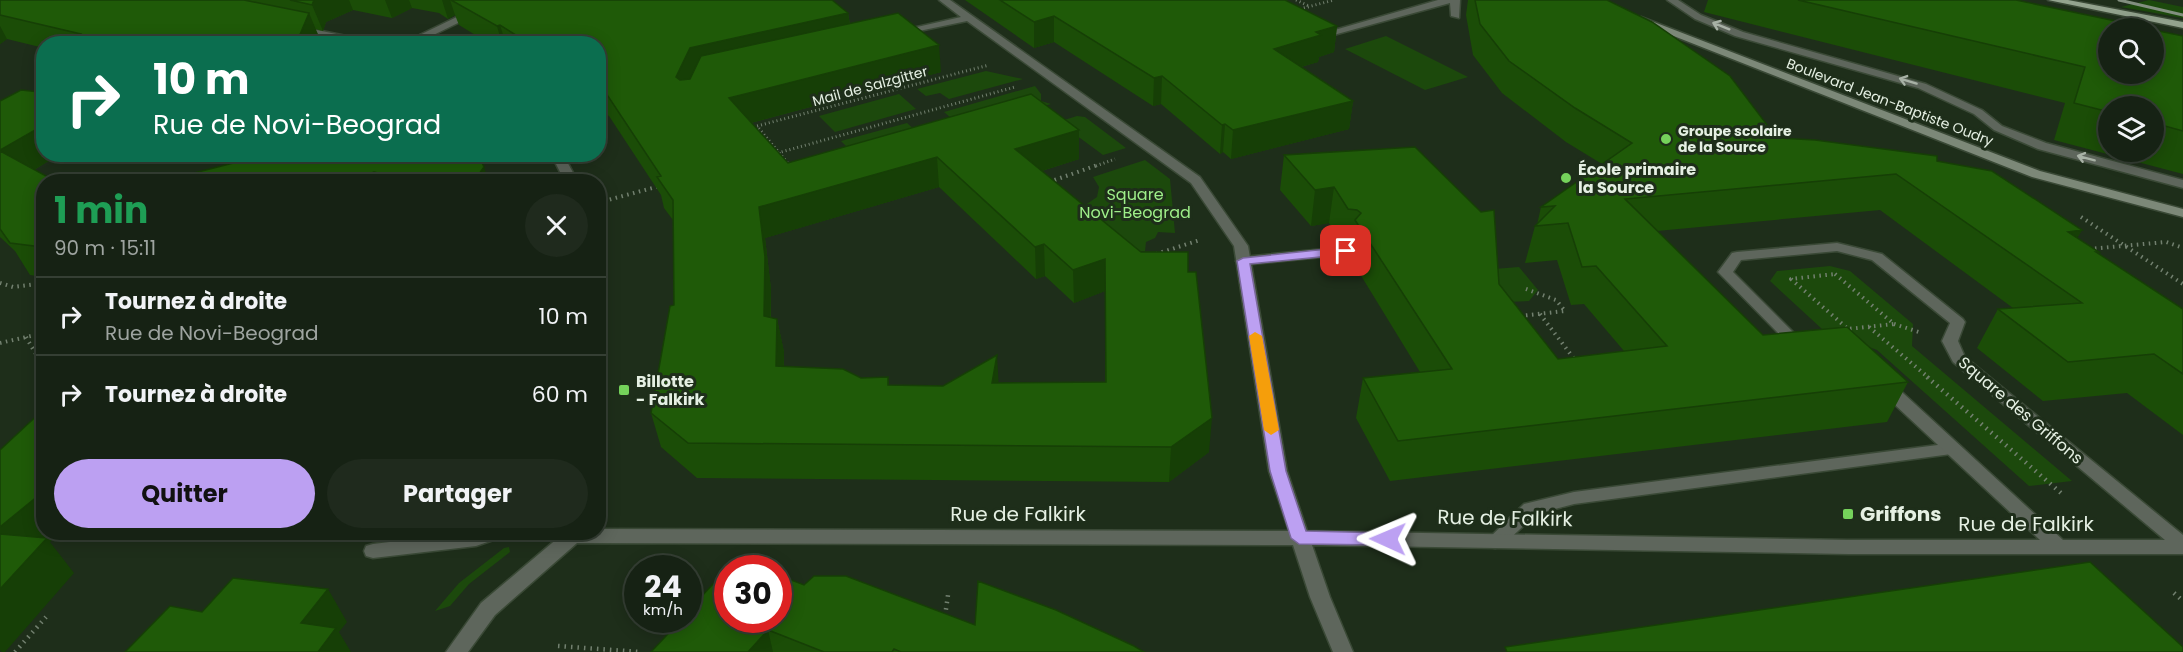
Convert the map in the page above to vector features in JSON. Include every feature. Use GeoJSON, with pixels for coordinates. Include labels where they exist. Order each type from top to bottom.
{"type":"FeatureCollection","features":[{"type":"Feature","properties":{"kind":"main road"},"geometry":{"type":"LineString","coordinates":[[2053,0],[2183,25]]}},
{"type":"Feature","properties":{"kind":"street"},"geometry":{"type":"LineString","coordinates":[[423,36],[500,0]]}},
{"type":"Feature","properties":{"kind":"street"},"geometry":{"type":"LineString","coordinates":[[944,0],[1196,180],[1230,230],[1242,254],[1278,471],[1299,538],[1343,652]]}},
{"type":"Feature","properties":{"kind":"street"},"geometry":{"type":"LineString","coordinates":[[1317,37],[1449,0]]}},
{"type":"Feature","properties":{"kind":"street"},"geometry":{"type":"LineString","coordinates":[[1455,0],[1456,16]]}},
{"type":"Feature","properties":{"kind":"street"},"geometry":{"type":"LineString","coordinates":[[1672,0],[1698,17],[1739,34],[1922,86],[1978,112],[1998,128],[2042,146],[2183,184]]}},
{"type":"Feature","properties":{"kind":"street","name":"Boulevard Jean-Baptiste Oudry"},"geometry":{"type":"LineString","coordinates":[[1625,13],[2036,174],[2183,213]]}},
{"type":"Feature","properties":{"kind":"street"},"geometry":{"type":"LineString","coordinates":[[889,36],[968,18]]}},
{"type":"Feature","properties":{"kind":"street"},"geometry":{"type":"LineString","coordinates":[[281,25],[333,36]]}},
{"type":"Feature","properties":{"kind":"street","name":"Square des Griffons"},"geometry":{"type":"LineString","coordinates":[[1816,346],[1788,335],[1725,272],[1737,256],[1837,247],[1877,257],[1958,322],[1950,340],[1958,359],[2183,546]]}},
{"type":"Feature","properties":{"kind":"street"},"geometry":{"type":"LineString","coordinates":[[1242,254],[1346,251]]}},
{"type":"Feature","properties":{"kind":"street"},"geometry":{"type":"LineString","coordinates":[[1876,377],[2059,547]]}},
{"type":"Feature","properties":{"kind":"street"},"geometry":{"type":"LineString","coordinates":[[1495,541],[1530,509],[1574,498],[1953,449]]}},
{"type":"Feature","properties":{"kind":"street","name":"Rue de Falkirk"},"geometry":{"type":"LineString","coordinates":[[606,534],[1299,538],[1848,547],[2183,546]]}},
{"type":"Feature","properties":{"kind":"street"},"geometry":{"type":"LineString","coordinates":[[374,551],[468,540]]}},
{"type":"Feature","properties":{"kind":"street"},"geometry":{"type":"LineString","coordinates":[[456,652],[488,609],[565,540]]}},
{"type":"Feature","properties":{"kind":"path"},"geometry":{"type":"LineString","coordinates":[[1296,0],[1310,7]]}},
{"type":"Feature","properties":{"kind":"path"},"geometry":{"type":"LineString","coordinates":[[1299,10],[1334,0]]}},
{"type":"Feature","properties":{"kind":"path","name":"Mail de Salzgitter"},"geometry":{"type":"LineString","coordinates":[[798,175],[757,126],[1022,57]]}},
{"type":"Feature","properties":{"kind":"path"},"geometry":{"type":"LineString","coordinates":[[768,155],[1020,86]]}},
{"type":"Feature","properties":{"kind":"path"},"geometry":{"type":"LineString","coordinates":[[1046,183],[1150,147]]}},
{"type":"Feature","properties":{"kind":"path"},"geometry":{"type":"LineString","coordinates":[[606,200],[670,183]]}},
{"type":"Feature","properties":{"kind":"path"},"geometry":{"type":"LineString","coordinates":[[2079,210],[2078,215],[2183,284]]}},
{"type":"Feature","properties":{"kind":"path"},"geometry":{"type":"LineString","coordinates":[[1149,256],[1230,230]]}},
{"type":"Feature","properties":{"kind":"path"},"geometry":{"type":"LineString","coordinates":[[2083,249],[2166,242],[2183,248]]}},
{"type":"Feature","properties":{"kind":"path"},"geometry":{"type":"LineString","coordinates":[[1894,324],[1848,329],[1791,279],[1835,274],[1894,324],[1930,335]]}},
{"type":"Feature","properties":{"kind":"path"},"geometry":{"type":"LineString","coordinates":[[0,283],[13,287],[36,285]]}},
{"type":"Feature","properties":{"kind":"path"},"geometry":{"type":"LineString","coordinates":[[1518,316],[1565,311],[1556,300],[1526,289]]}},
{"type":"Feature","properties":{"kind":"path"},"geometry":{"type":"LineString","coordinates":[[1539,314],[1580,366]]}},
{"type":"Feature","properties":{"kind":"path"},"geometry":{"type":"LineString","coordinates":[[1869,327],[2061,492]]}},
{"type":"Feature","properties":{"kind":"path"},"geometry":{"type":"LineString","coordinates":[[1843,337],[1848,329]]}},
{"type":"Feature","properties":{"kind":"path"},"geometry":{"type":"LineString","coordinates":[[0,343],[36,335]]}},
{"type":"Feature","properties":{"kind":"path"},"geometry":{"type":"LineString","coordinates":[[26,337],[36,354]]}},
{"type":"Feature","properties":{"kind":"path"},"geometry":{"type":"LineString","coordinates":[[1950,405],[1969,404]]}},
{"type":"Feature","properties":{"kind":"path"},"geometry":{"type":"LineString","coordinates":[[2174,593],[2183,601]]}},
{"type":"Feature","properties":{"kind":"path"},"geometry":{"type":"LineString","coordinates":[[944,622],[948,595]]}},
{"type":"Feature","properties":{"kind":"path"},"geometry":{"type":"LineString","coordinates":[[15,652],[46,617]]}},
{"type":"Feature","properties":{"kind":"path"},"geometry":{"type":"LineString","coordinates":[[558,646],[640,652]]}},
{"type":"Feature","properties":{"kind":"green space"},"geometry":{"type":"Polygon","coordinates":[[[2149,0],[2183,7],[2183,18],[2121,7],[2149,0]]]}},
{"type":"Feature","properties":{"kind":"green space"},"geometry":{"type":"Polygon","coordinates":[[[1386,36],[1468,77],[1425,90],[1345,49],[1386,36]]]}},
{"type":"Feature","properties":{"kind":"green space"},"geometry":{"type":"Polygon","coordinates":[[[986,71],[1023,79],[949,99],[940,93],[926,96],[917,89],[986,71]]]}},
{"type":"Feature","properties":{"kind":"green space"},"geometry":{"type":"Polygon","coordinates":[[[1035,86],[1041,94],[1041,101],[1051,104],[964,129],[944,112],[1035,86]]]}},
{"type":"Feature","properties":{"kind":"green space"},"geometry":{"type":"Polygon","coordinates":[[[899,94],[916,109],[835,132],[819,116],[899,94]]]}},
{"type":"Feature","properties":{"kind":"green space"},"geometry":{"type":"Polygon","coordinates":[[[1077,116],[1085,117],[1126,148],[1103,155],[1061,124],[1061,121],[1077,116]]]}},
{"type":"Feature","properties":{"kind":"green space"},"geometry":{"type":"Polygon","coordinates":[[[907,123],[925,139],[858,158],[841,141],[907,123]]]}},
{"type":"Feature","properties":{"kind":"green space","name":"Square Novi-Beograd"},"geometry":{"type":"Polygon","coordinates":[[[1145,160],[1170,179],[1175,233],[1158,232],[1155,238],[1146,242],[1145,251],[1134,251],[1078,210],[1097,197],[1099,187],[1093,177],[1145,160]]]}},
{"type":"Feature","properties":{"kind":"green space"},"geometry":{"type":"Polygon","coordinates":[[[1830,266],[1850,271],[1913,324],[1912,346],[2072,481],[2029,486],[1877,350],[1822,329],[1770,281],[1777,271],[1830,266]]]}},
{"type":"Feature","properties":{"kind":"green space"},"geometry":{"type":"Polygon","coordinates":[[[1519,267],[1538,290],[1529,301],[1505,302],[1481,270],[1519,267]]]}},
{"type":"Feature","properties":{"kind":"green space"},"geometry":{"type":"Polygon","coordinates":[[[509,547],[510,552],[469,584],[450,606],[435,611],[459,583],[504,548],[509,547]]]}},
{"type":"Feature","properties":{"kind":"building"},"geometry":{"type":"Polygon","coordinates":[[[0,0],[244,0],[309,13],[299,36],[80,36],[81,34],[0,15],[0,0]]]}},
{"type":"Feature","properties":{"kind":"building"},"geometry":{"type":"Polygon","coordinates":[[[290,0],[314,0],[312,5],[290,0]]]}},
{"type":"Feature","properties":{"kind":"building"},"geometry":{"type":"Polygon","coordinates":[[[451,0],[832,0],[848,13],[690,48],[676,77],[680,80],[690,79],[701,56],[898,13],[939,45],[729,98],[788,163],[1031,94],[1079,130],[1015,149],[1141,252],[1188,252],[1188,272],[1196,272],[1212,418],[1171,447],[688,443],[651,413],[670,306],[674,305],[673,200],[657,177],[661,176],[606,93],[606,36],[517,36],[500,25],[497,26],[451,0]],[[937,157],[759,207],[765,257],[764,316],[777,319],[776,366],[843,369],[861,378],[888,377],[888,385],[943,386],[997,355],[992,383],[1106,382],[1105,259],[1073,270],[1044,244],[1035,247],[937,157]]]}},
{"type":"Feature","properties":{"kind":"building"},"geometry":{"type":"Polygon","coordinates":[[[1000,0],[1285,0],[1337,26],[1316,32],[1321,35],[1274,49],[1353,101],[1233,130],[1225,124],[1222,125],[1162,76],[1154,78],[1054,16],[1034,22],[1000,0]]]}},
{"type":"Feature","properties":{"kind":"building"},"geometry":{"type":"Polygon","coordinates":[[[1475,0],[1607,0],[1652,22],[1730,76],[1777,138],[1815,140],[1937,156],[1937,161],[1992,171],[2082,230],[2068,232],[2183,309],[2183,374],[2154,354],[2068,362],[1998,309],[2082,303],[1896,174],[1625,199],[1763,335],[1847,327],[1908,382],[1398,441],[1363,378],[1452,369],[1355,220],[1361,213],[1348,209],[1334,187],[1315,190],[1284,155],[1415,147],[1481,212],[1494,210],[1499,284],[1558,359],[1667,346],[1596,266],[1582,267],[1568,223],[1535,226],[1555,206],[1541,207],[1632,143],[1575,108],[1509,61],[1480,24],[1475,0]]]}},
{"type":"Feature","properties":{"kind":"building"},"geometry":{"type":"Polygon","coordinates":[[[1798,0],[2016,0],[2102,18],[2098,18],[2098,84],[2164,84],[2164,32],[2183,36],[2183,131],[2164,126],[2164,96],[2098,96],[2098,109],[2074,103],[2085,67],[1798,0]]]}},
{"type":"Feature","properties":{"kind":"building"},"geometry":{"type":"Polygon","coordinates":[[[21,90],[36,92],[36,130],[0,150],[0,101],[21,90]]]}},
{"type":"Feature","properties":{"kind":"building"},"geometry":{"type":"Polygon","coordinates":[[[0,151],[42,174],[36,174],[36,246],[10,243],[0,229],[0,151]]]}},
{"type":"Feature","properties":{"kind":"building"},"geometry":{"type":"Polygon","coordinates":[[[237,162],[482,162],[484,167],[479,174],[383,174],[374,172],[368,174],[189,174],[237,162]]]}},
{"type":"Feature","properties":{"kind":"building"},"geometry":{"type":"Polygon","coordinates":[[[36,416],[36,498],[0,527],[0,450],[36,416]]]}},
{"type":"Feature","properties":{"kind":"building"},"geometry":{"type":"Polygon","coordinates":[[[0,534],[45,540],[0,589],[0,534]]]}},
{"type":"Feature","properties":{"kind":"building"},"geometry":{"type":"Polygon","coordinates":[[[2090,562],[2183,647],[2183,652],[1507,652],[1505,647],[2090,562]]]}},
{"type":"Feature","properties":{"kind":"building"},"geometry":{"type":"Polygon","coordinates":[[[814,576],[846,576],[975,625],[978,581],[1056,610],[1144,652],[901,652],[894,649],[892,652],[824,652],[776,633],[792,633],[792,580],[804,585],[814,576]]]}},
{"type":"Feature","properties":{"kind":"building"},"geometry":{"type":"Polygon","coordinates":[[[233,578],[328,589],[301,623],[336,628],[318,652],[125,652],[170,606],[202,612],[233,578]]]}},
{"type":"Feature","properties":{"kind":"building"},"geometry":{"type":"Polygon","coordinates":[[[713,584],[714,633],[765,633],[748,652],[651,652],[669,633],[702,633],[702,596],[713,584]]]}},
{"type":"Feature","properties":{"kind":"railway"},"geometry":{"type":"LineString","coordinates":[[2119,0],[2183,15]]}},
{"type":"Feature","properties":{"kind":"slow traffic"},"geometry":{"type":"LineString","coordinates":[[1255,336],[1271,430]]}},
{"type":"Feature","properties":{"kind":"place","name":"Groupe scolaire de la Source"},"geometry":{"type":"Point","coordinates":[1666,139]}},
{"type":"Feature","properties":{"kind":"place","name":"École primaire la Source"},"geometry":{"type":"Point","coordinates":[1566,178]}},
{"type":"Feature","properties":{"kind":"place","name":"Billotte - Falkirk"},"geometry":{"type":"Point","coordinates":[624,390]}},
{"type":"Feature","properties":{"kind":"place","name":"Griffons"},"geometry":{"type":"Point","coordinates":[1848,514]}},
{"type":"Feature","properties":{"kind":"route"},"geometry":{"type":"LineString","coordinates":[[1346,251],[1243,261],[1278,471],[1299,538],[1388,539]]}}]}
